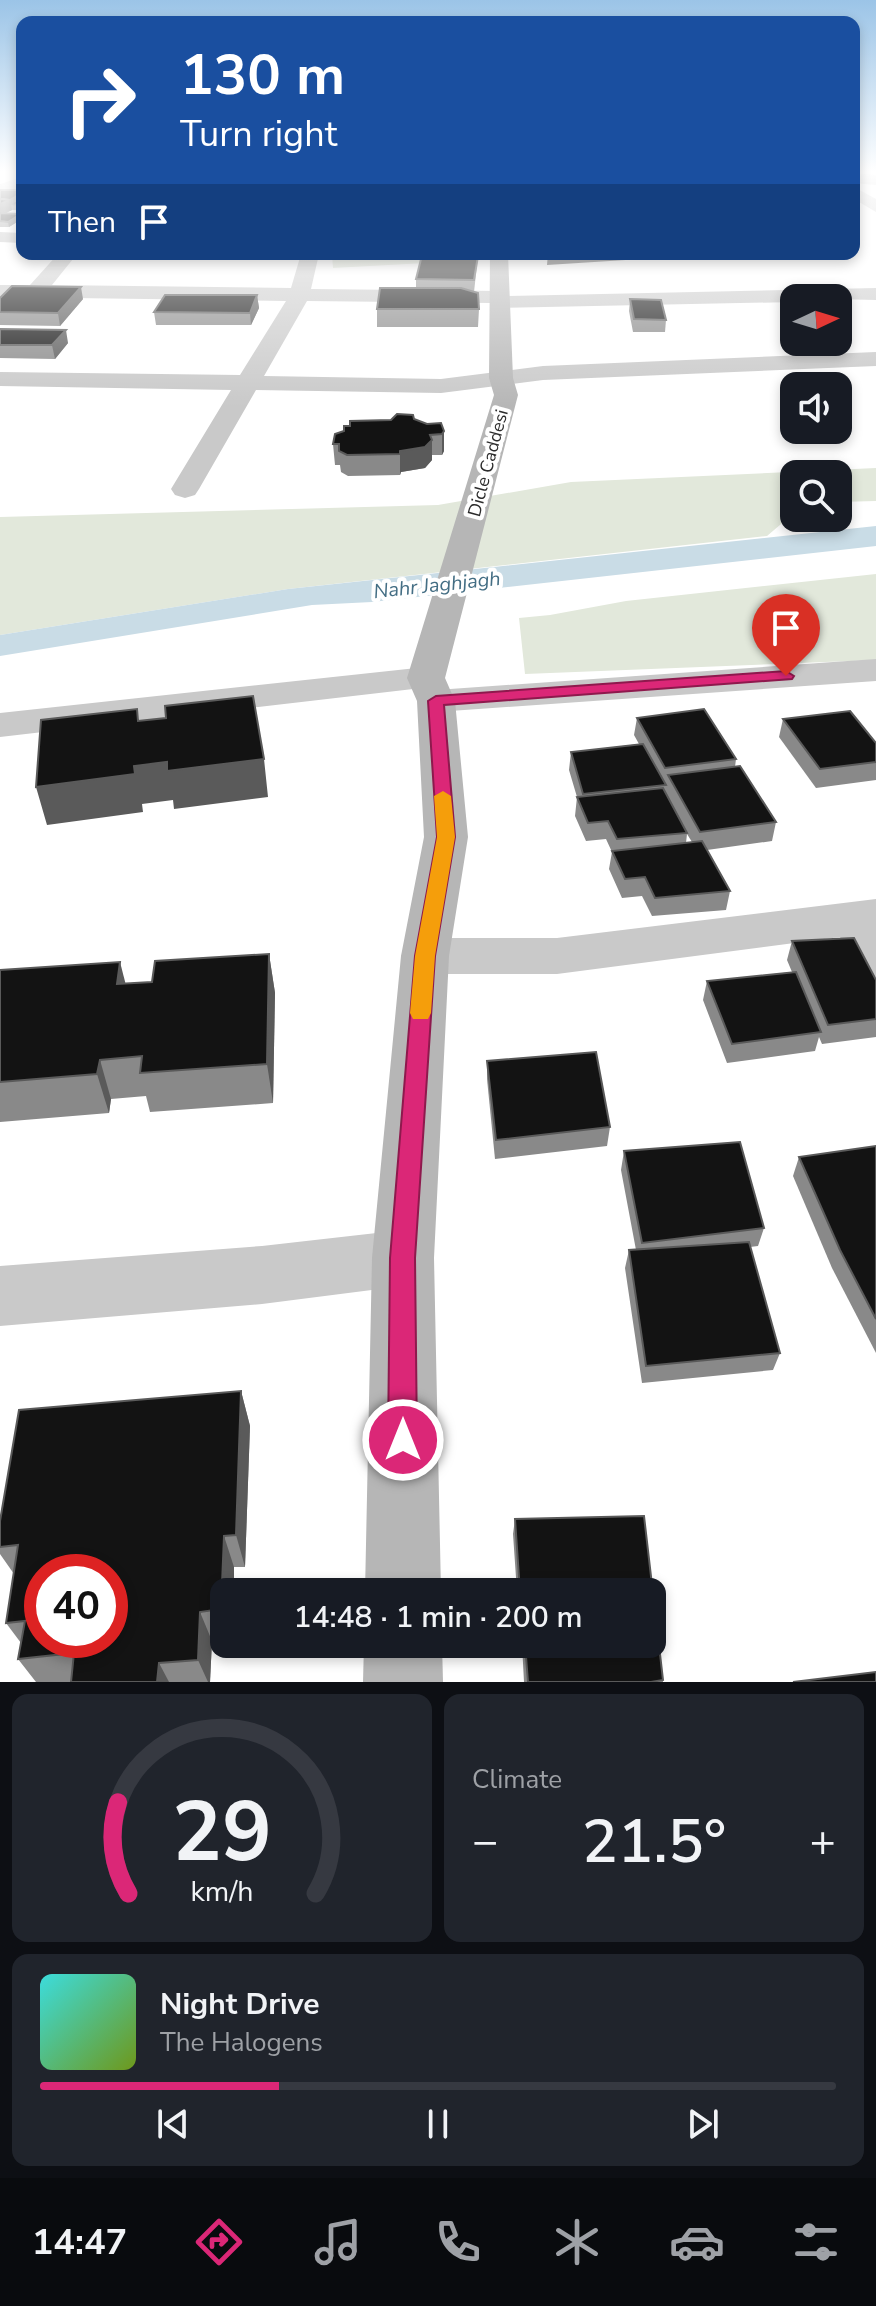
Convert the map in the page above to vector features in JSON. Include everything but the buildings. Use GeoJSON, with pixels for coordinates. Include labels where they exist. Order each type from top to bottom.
{"type":"FeatureCollection","features":[{"type":"Feature","properties":{"kind":"street"},"geometry":{"type":"LineString","coordinates":[[36,291],[63,260]]}},
{"type":"Feature","properties":{"kind":"street"},"geometry":{"type":"LineString","coordinates":[[185,489],[299,296],[308,260]]}},
{"type":"Feature","properties":{"kind":"street","name":"Dicle Caddesi"},"geometry":{"type":"LineString","coordinates":[[432,674],[506,395],[501,378],[499,260]]}},
{"type":"Feature","properties":{"kind":"street"},"geometry":{"type":"LineString","coordinates":[[0,291],[780,305]]}},
{"type":"Feature","properties":{"kind":"street"},"geometry":{"type":"LineString","coordinates":[[852,301],[876,294]]}},
{"type":"Feature","properties":{"kind":"street"},"geometry":{"type":"LineString","coordinates":[[0,379],[441,386],[543,373],[873,350]]}},
{"type":"Feature","properties":{"kind":"street"},"geometry":{"type":"LineString","coordinates":[[0,725],[432,674],[876,670]]}},
{"type":"Feature","properties":{"kind":"street"},"geometry":{"type":"LineString","coordinates":[[403,1578],[403,1258],[425,956],[446,837],[432,674]]}},
{"type":"Feature","properties":{"kind":"street"},"geometry":{"type":"LineString","coordinates":[[425,956],[557,956],[865,917],[876,959]]}},
{"type":"Feature","properties":{"kind":"street"},"geometry":{"type":"LineString","coordinates":[[0,1296],[262,1275],[403,1258]]}},
{"type":"Feature","properties":{"kind":"street"},"geometry":{"type":"LineString","coordinates":[[403,1658],[403,1682]]}},
{"type":"Feature","properties":{"kind":"shaded area"},"geometry":{"type":"Polygon","coordinates":[[[332,260],[480,260],[333,268],[332,260]]]}},
{"type":"Feature","properties":{"kind":"shaded area"},"geometry":{"type":"Polygon","coordinates":[[[876,468],[876,501],[852,502],[852,469],[876,468]]]}},
{"type":"Feature","properties":{"kind":"shaded area"},"geometry":{"type":"Polygon","coordinates":[[[780,472],[780,525],[767,536],[288,589],[0,635],[0,517],[438,505],[571,482],[780,472]]]}},
{"type":"Feature","properties":{"kind":"shaded area"},"geometry":{"type":"Polygon","coordinates":[[[876,574],[876,660],[525,674],[519,618],[626,601],[876,574]]]}},
{"type":"Feature","properties":{"kind":"water","name":"Nahr Jaghjagh"},"geometry":{"type":"Polygon","coordinates":[[[876,526],[876,546],[372,602],[312,605],[0,656],[0,635],[288,589],[820,532],[852,532],[852,529],[876,526]]]}},
{"type":"Feature","properties":{"kind":"slow traffic"},"geometry":{"type":"LineString","coordinates":[[421,1013],[425,956],[446,837],[443,796]]}},
{"type":"Feature","properties":{"kind":"route"},"geometry":{"type":"LineString","coordinates":[[403,1440],[403,1258],[425,956],[446,837],[436,701],[786,676]]}}]}
